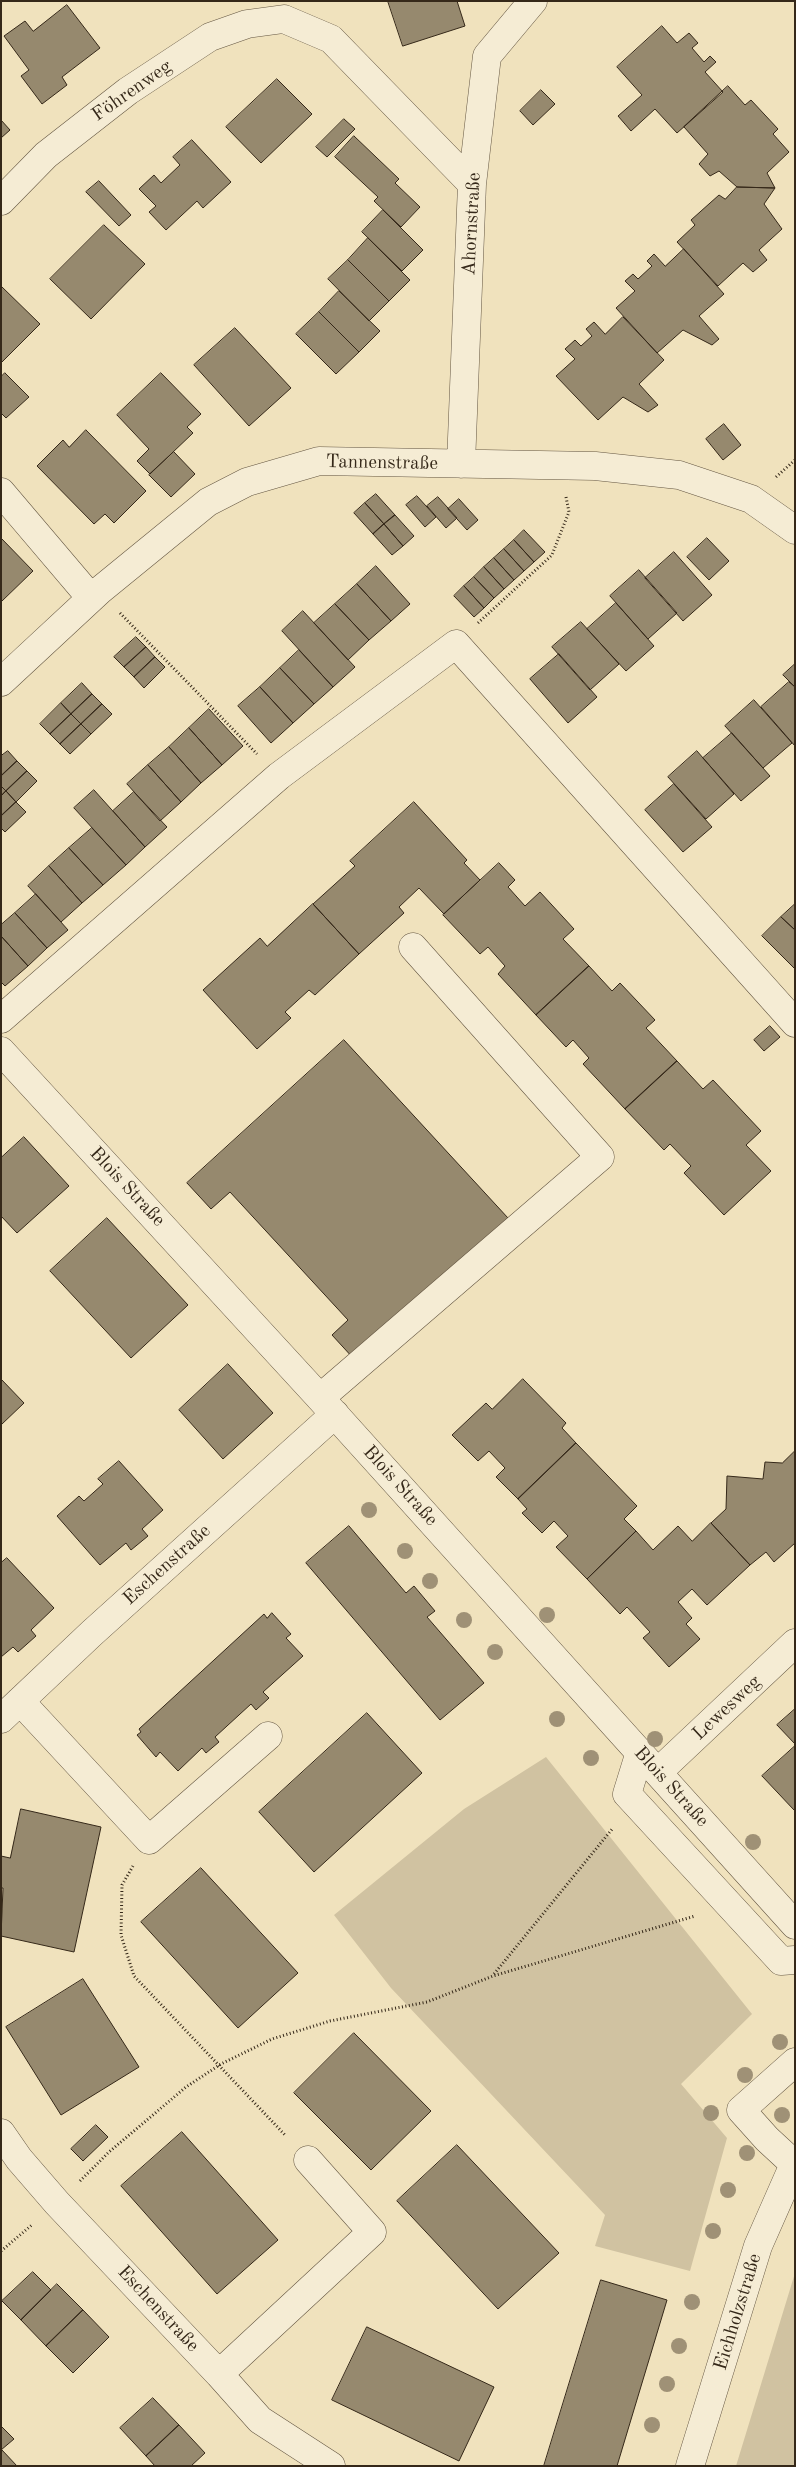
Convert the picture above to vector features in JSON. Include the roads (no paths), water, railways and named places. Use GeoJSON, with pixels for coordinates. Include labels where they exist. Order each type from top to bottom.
{"type":"FeatureCollection","features":[{"type":"Feature","properties":{"kind":"street","name":"Ahornstraße"},"geometry":{"type":"LineString","coordinates":[[461,464],[472,184],[488,56],[533,1]]}},
{"type":"Feature","properties":{"kind":"street","name":"Föhrenweg"},"geometry":{"type":"LineString","coordinates":[[1,201],[46,155],[128,91],[210,37],[287,10],[331,39],[472,184]]}},
{"type":"Feature","properties":{"kind":"street","name":"Tannenstraße"},"geometry":{"type":"LineString","coordinates":[[1,682],[95,595],[208,502],[247,482],[319,461],[595,466],[679,475],[751,499],[795,530]]}},
{"type":"Feature","properties":{"kind":"street"},"geometry":{"type":"LineString","coordinates":[[1,492],[95,595]]}},
{"type":"Feature","properties":{"kind":"street"},"geometry":{"type":"LineString","coordinates":[[1,1019],[279,776],[456,644],[795,1023]]}},
{"type":"Feature","properties":{"kind":"street","name":"Eschenstraße"},"geometry":{"type":"LineString","coordinates":[[11,1710],[328,1406],[600,1157],[413,947]]}},
{"type":"Feature","properties":{"kind":"street","name":"Blois Straße"},"geometry":{"type":"LineString","coordinates":[[6,1067],[328,1406],[795,1925]]}},
{"type":"Feature","properties":{"kind":"street","name":"Lewesweg"},"geometry":{"type":"LineString","coordinates":[[658,1772],[795,1643]]}},
{"type":"Feature","properties":{"kind":"street"},"geometry":{"type":"LineString","coordinates":[[11,1710],[149,1840],[268,1736]]}},
{"type":"Feature","properties":{"kind":"street"},"geometry":{"type":"LineString","coordinates":[[640,1752],[627,1794],[781,1961],[795,1960]]}},
{"type":"Feature","properties":{"kind":"street"},"geometry":{"type":"LineString","coordinates":[[794,2162],[767,2139],[741,2110],[795,2062]]}},
{"type":"Feature","properties":{"kind":"street","name":"Eschenstraße"},"geometry":{"type":"LineString","coordinates":[[1,2133],[19,2159],[57,2203],[260,2420],[331,2466]]}},
{"type":"Feature","properties":{"kind":"street"},"geometry":{"type":"LineString","coordinates":[[219,2374],[372,2232],[308,2160]]}},
{"type":"Feature","properties":{"kind":"street","name":"Eichholzstraße"},"geometry":{"type":"LineString","coordinates":[[690,2466],[758,2246],[794,2162]]}}]}
